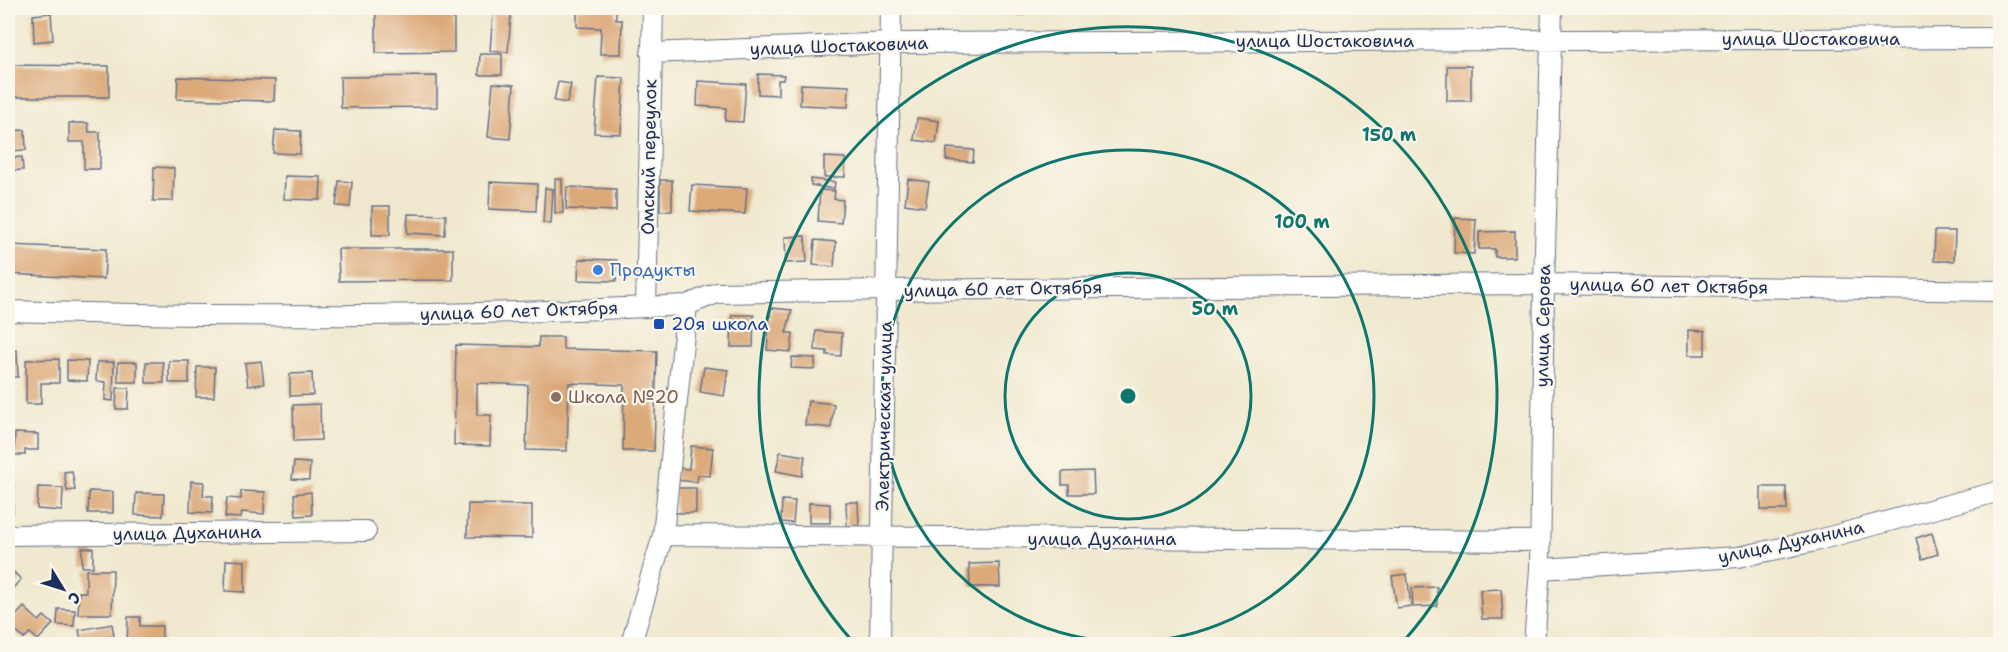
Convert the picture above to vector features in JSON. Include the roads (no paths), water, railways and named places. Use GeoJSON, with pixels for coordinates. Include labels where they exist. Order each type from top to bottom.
{"type":"FeatureCollection","features":[{"type":"Feature","properties":{"kind":"street","name":"Омский переулок"},"geometry":{"type":"LineString","coordinates":[[646,307],[652,8]]}},
{"type":"Feature","properties":{"kind":"street","name":"Электрическая улица"},"geometry":{"type":"LineString","coordinates":[[880,645],[891,8]]}},
{"type":"Feature","properties":{"kind":"street","name":"улица Серова"},"geometry":{"type":"LineString","coordinates":[[1534,645],[1540,569],[1544,284],[1552,8]]}},
{"type":"Feature","properties":{"kind":"street","name":"улица Шостаковича"},"geometry":{"type":"LineString","coordinates":[[651,53],[890,43],[2001,38]]}},
{"type":"Feature","properties":{"kind":"street","name":"улица 60 лет Октября"},"geometry":{"type":"LineString","coordinates":[[8,311],[124,314],[451,314],[687,305],[717,293],[886,290],[1544,284],[2001,291]]}},
{"type":"Feature","properties":{"kind":"street"},"geometry":{"type":"LineString","coordinates":[[631,645],[663,535],[687,305]]}},
{"type":"Feature","properties":{"kind":"street","name":"улица Духанина"},"geometry":{"type":"LineString","coordinates":[[1540,569],[1738,557],[1811,542],[2001,491]]}},
{"type":"Feature","properties":{"kind":"street","name":"улица Духанина"},"geometry":{"type":"LineString","coordinates":[[8,535],[366,531]]}},
{"type":"Feature","properties":{"kind":"street","name":"улица Духанина"},"geometry":{"type":"LineString","coordinates":[[663,535],[1540,541]]}},
{"type":"Feature","properties":{"kind":"place","name":"Продукты"},"geometry":{"type":"Point","coordinates":[598,270]}},
{"type":"Feature","properties":{"kind":"place","name":"20я школа"},"geometry":{"type":"Point","coordinates":[659,324]}},
{"type":"Feature","properties":{"kind":"place","name":"Школа №20"},"geometry":{"type":"Point","coordinates":[556,397]}}]}
